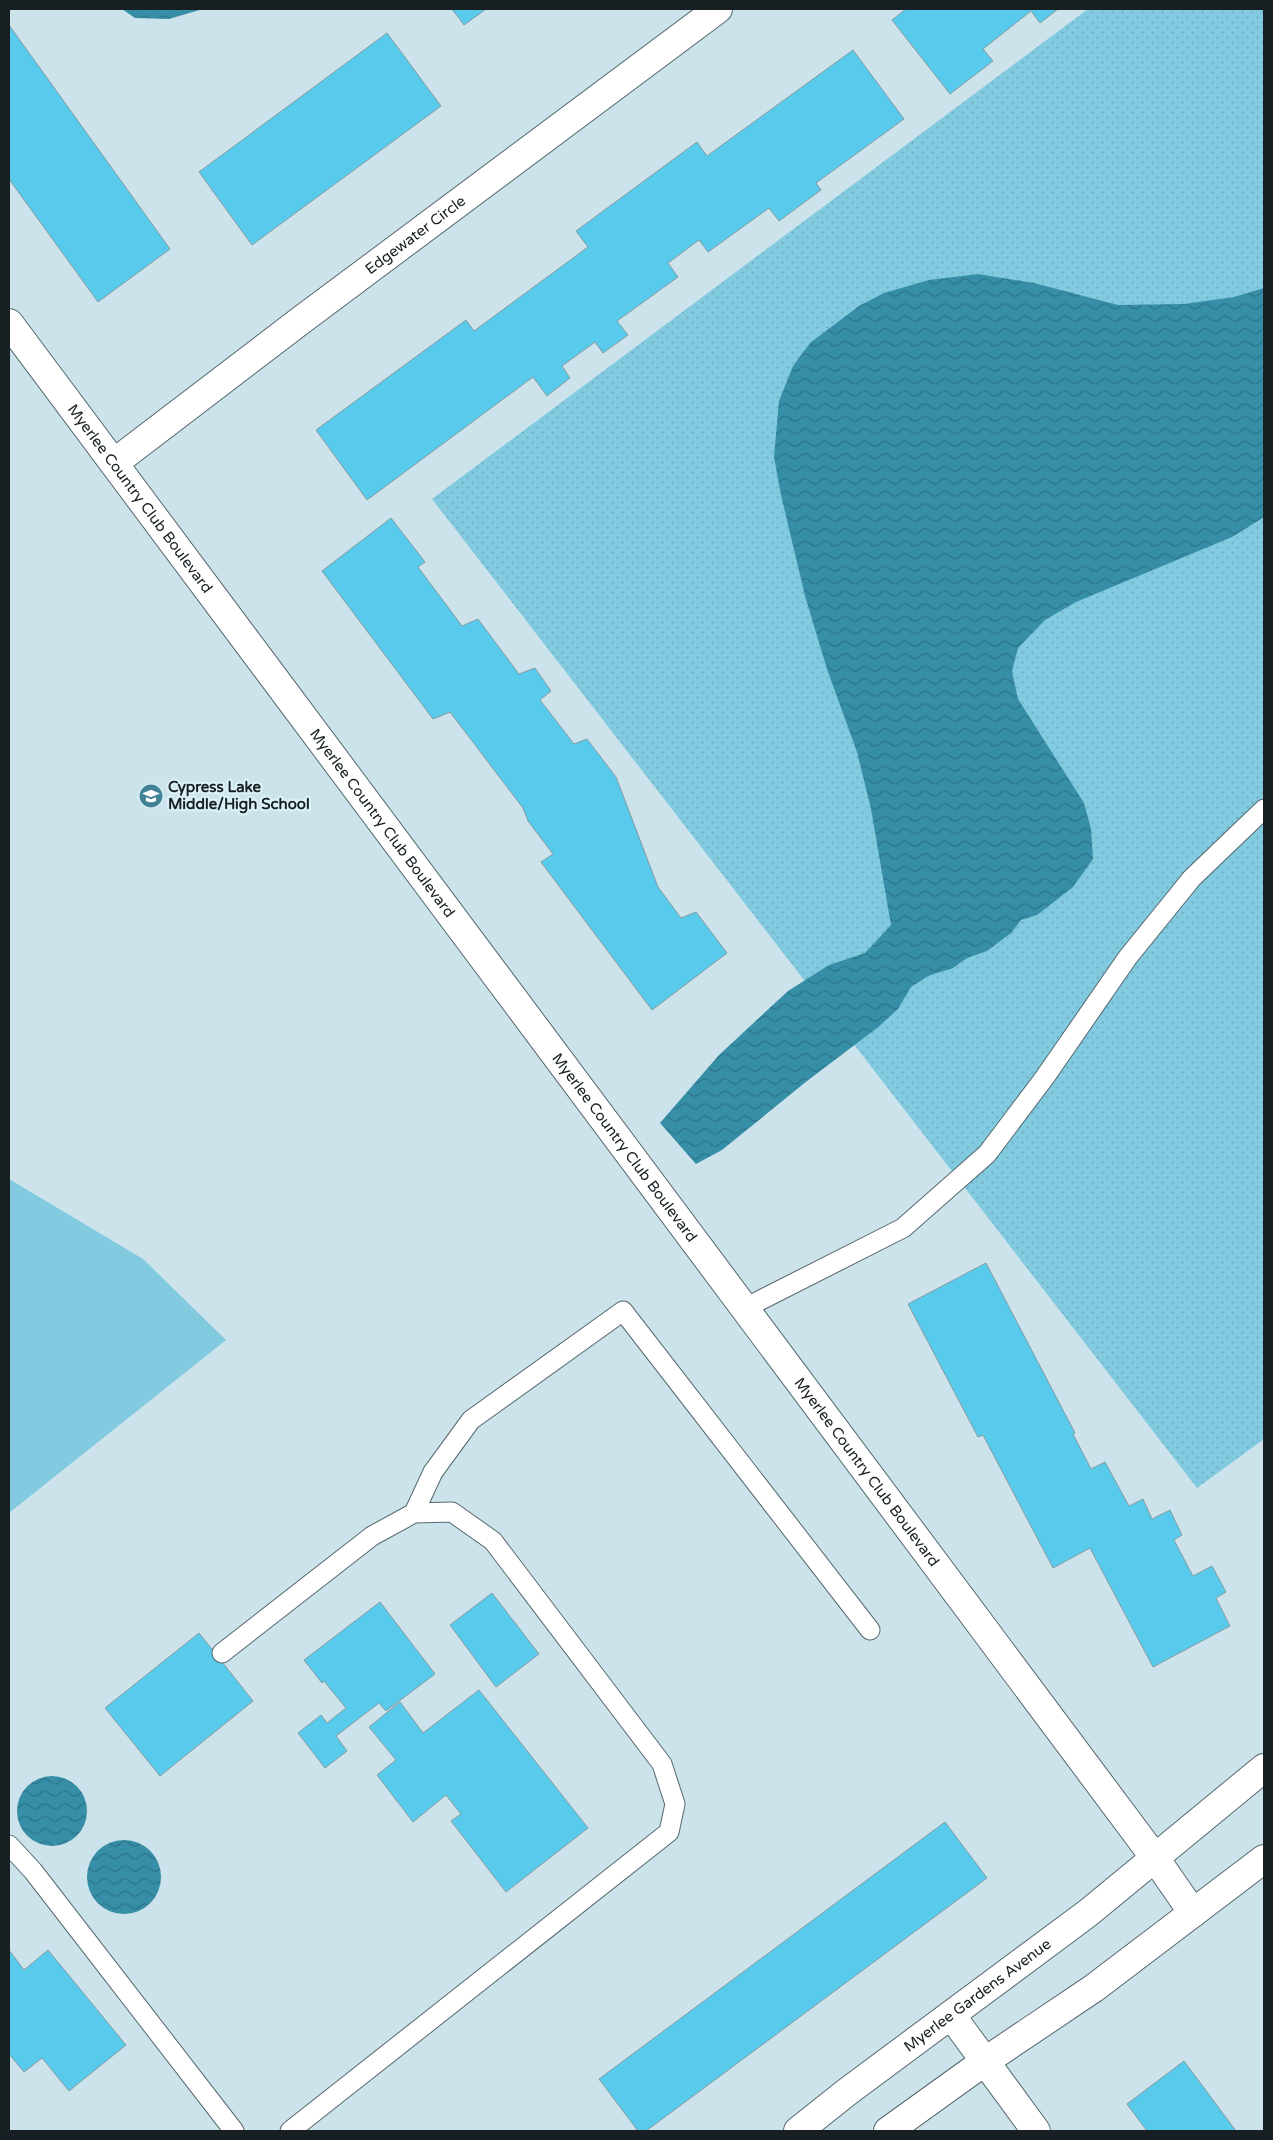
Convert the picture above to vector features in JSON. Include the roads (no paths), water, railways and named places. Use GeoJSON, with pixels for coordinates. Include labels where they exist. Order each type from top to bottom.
{"type":"FeatureCollection","features":[{"type":"Feature","properties":{"kind":"street","name":"Edgewater Circle"},"geometry":{"type":"LineString","coordinates":[[114,463],[300,321],[688,18],[718,9]]}},
{"type":"Feature","properties":{"kind":"street","name":"Myerlee Country Club Boulevard"},"geometry":{"type":"LineString","coordinates":[[9,323],[1155,1858],[1193,1913]]}},
{"type":"Feature","properties":{"kind":"street"},"geometry":{"type":"LineString","coordinates":[[1155,1858],[1264,1768]]}},
{"type":"Feature","properties":{"kind":"street","name":"Myerlee Gardens Avenue"},"geometry":{"type":"LineString","coordinates":[[798,2131],[847,2092],[1088,1913],[1155,1858]]}},
{"type":"Feature","properties":{"kind":"street"},"geometry":{"type":"LineString","coordinates":[[888,2131],[984,2062],[1094,1988],[1264,1860]]}},
{"type":"Feature","properties":{"kind":"street"},"geometry":{"type":"LineString","coordinates":[[951,2015],[1036,2131]]}},
{"type":"Feature","properties":{"kind":"lane"},"geometry":{"type":"LineString","coordinates":[[745,1308],[903,1228],[987,1154],[1045,1077],[1128,957],[1192,878],[1264,809]]}},
{"type":"Feature","properties":{"kind":"lane"},"geometry":{"type":"LineString","coordinates":[[414,1513],[433,1472],[472,1420],[623,1310],[870,1630]]}},
{"type":"Feature","properties":{"kind":"lane"},"geometry":{"type":"LineString","coordinates":[[222,1653],[372,1536],[414,1513],[452,1512],[493,1541],[662,1764],[674,1804],[669,1832],[290,2131]]}},
{"type":"Feature","properties":{"kind":"lane"},"geometry":{"type":"LineString","coordinates":[[9,1845],[33,1871],[234,2131]]}},
{"type":"Feature","properties":{"kind":"water"},"geometry":{"type":"Polygon","coordinates":[[[122,9],[203,9],[169,19],[135,18],[122,9]]]}},
{"type":"Feature","properties":{"kind":"water"},"geometry":{"type":"Polygon","coordinates":[[[978,274],[1034,283],[1118,305],[1184,304],[1234,297],[1264,288],[1264,517],[1232,537],[1076,602],[1045,620],[1018,648],[1012,671],[1018,699],[1084,803],[1091,829],[1093,859],[1073,887],[1037,915],[1021,920],[1011,933],[987,951],[967,958],[953,968],[928,976],[911,987],[898,1009],[877,1028],[807,1081],[722,1150],[696,1164],[660,1123],[719,1055],[788,991],[829,965],[865,953],[891,925],[871,809],[857,752],[827,669],[805,596],[781,495],[774,457],[779,401],[793,366],[810,343],[859,306],[884,293],[929,280],[978,274]]]}},
{"type":"Feature","properties":{"kind":"water"},"geometry":{"type":"Polygon","coordinates":[[[52,1776],[65,1779],[77,1786],[84,1798],[87,1811],[84,1824],[77,1836],[65,1843],[52,1846],[39,1843],[27,1836],[20,1824],[17,1811],[20,1798],[27,1786],[39,1779],[52,1776]]]}},
{"type":"Feature","properties":{"kind":"water"},"geometry":{"type":"Polygon","coordinates":[[[124,1840],[138,1843],[150,1851],[158,1863],[161,1877],[158,1891],[150,1903],[138,1911],[124,1914],[110,1911],[98,1903],[90,1891],[87,1877],[90,1863],[98,1851],[110,1843],[124,1840]]]}},
{"type":"Feature","properties":{"kind":"place","name":"Cypress Lake Middle/High School"},"geometry":{"type":"Point","coordinates":[151,796]}}]}
